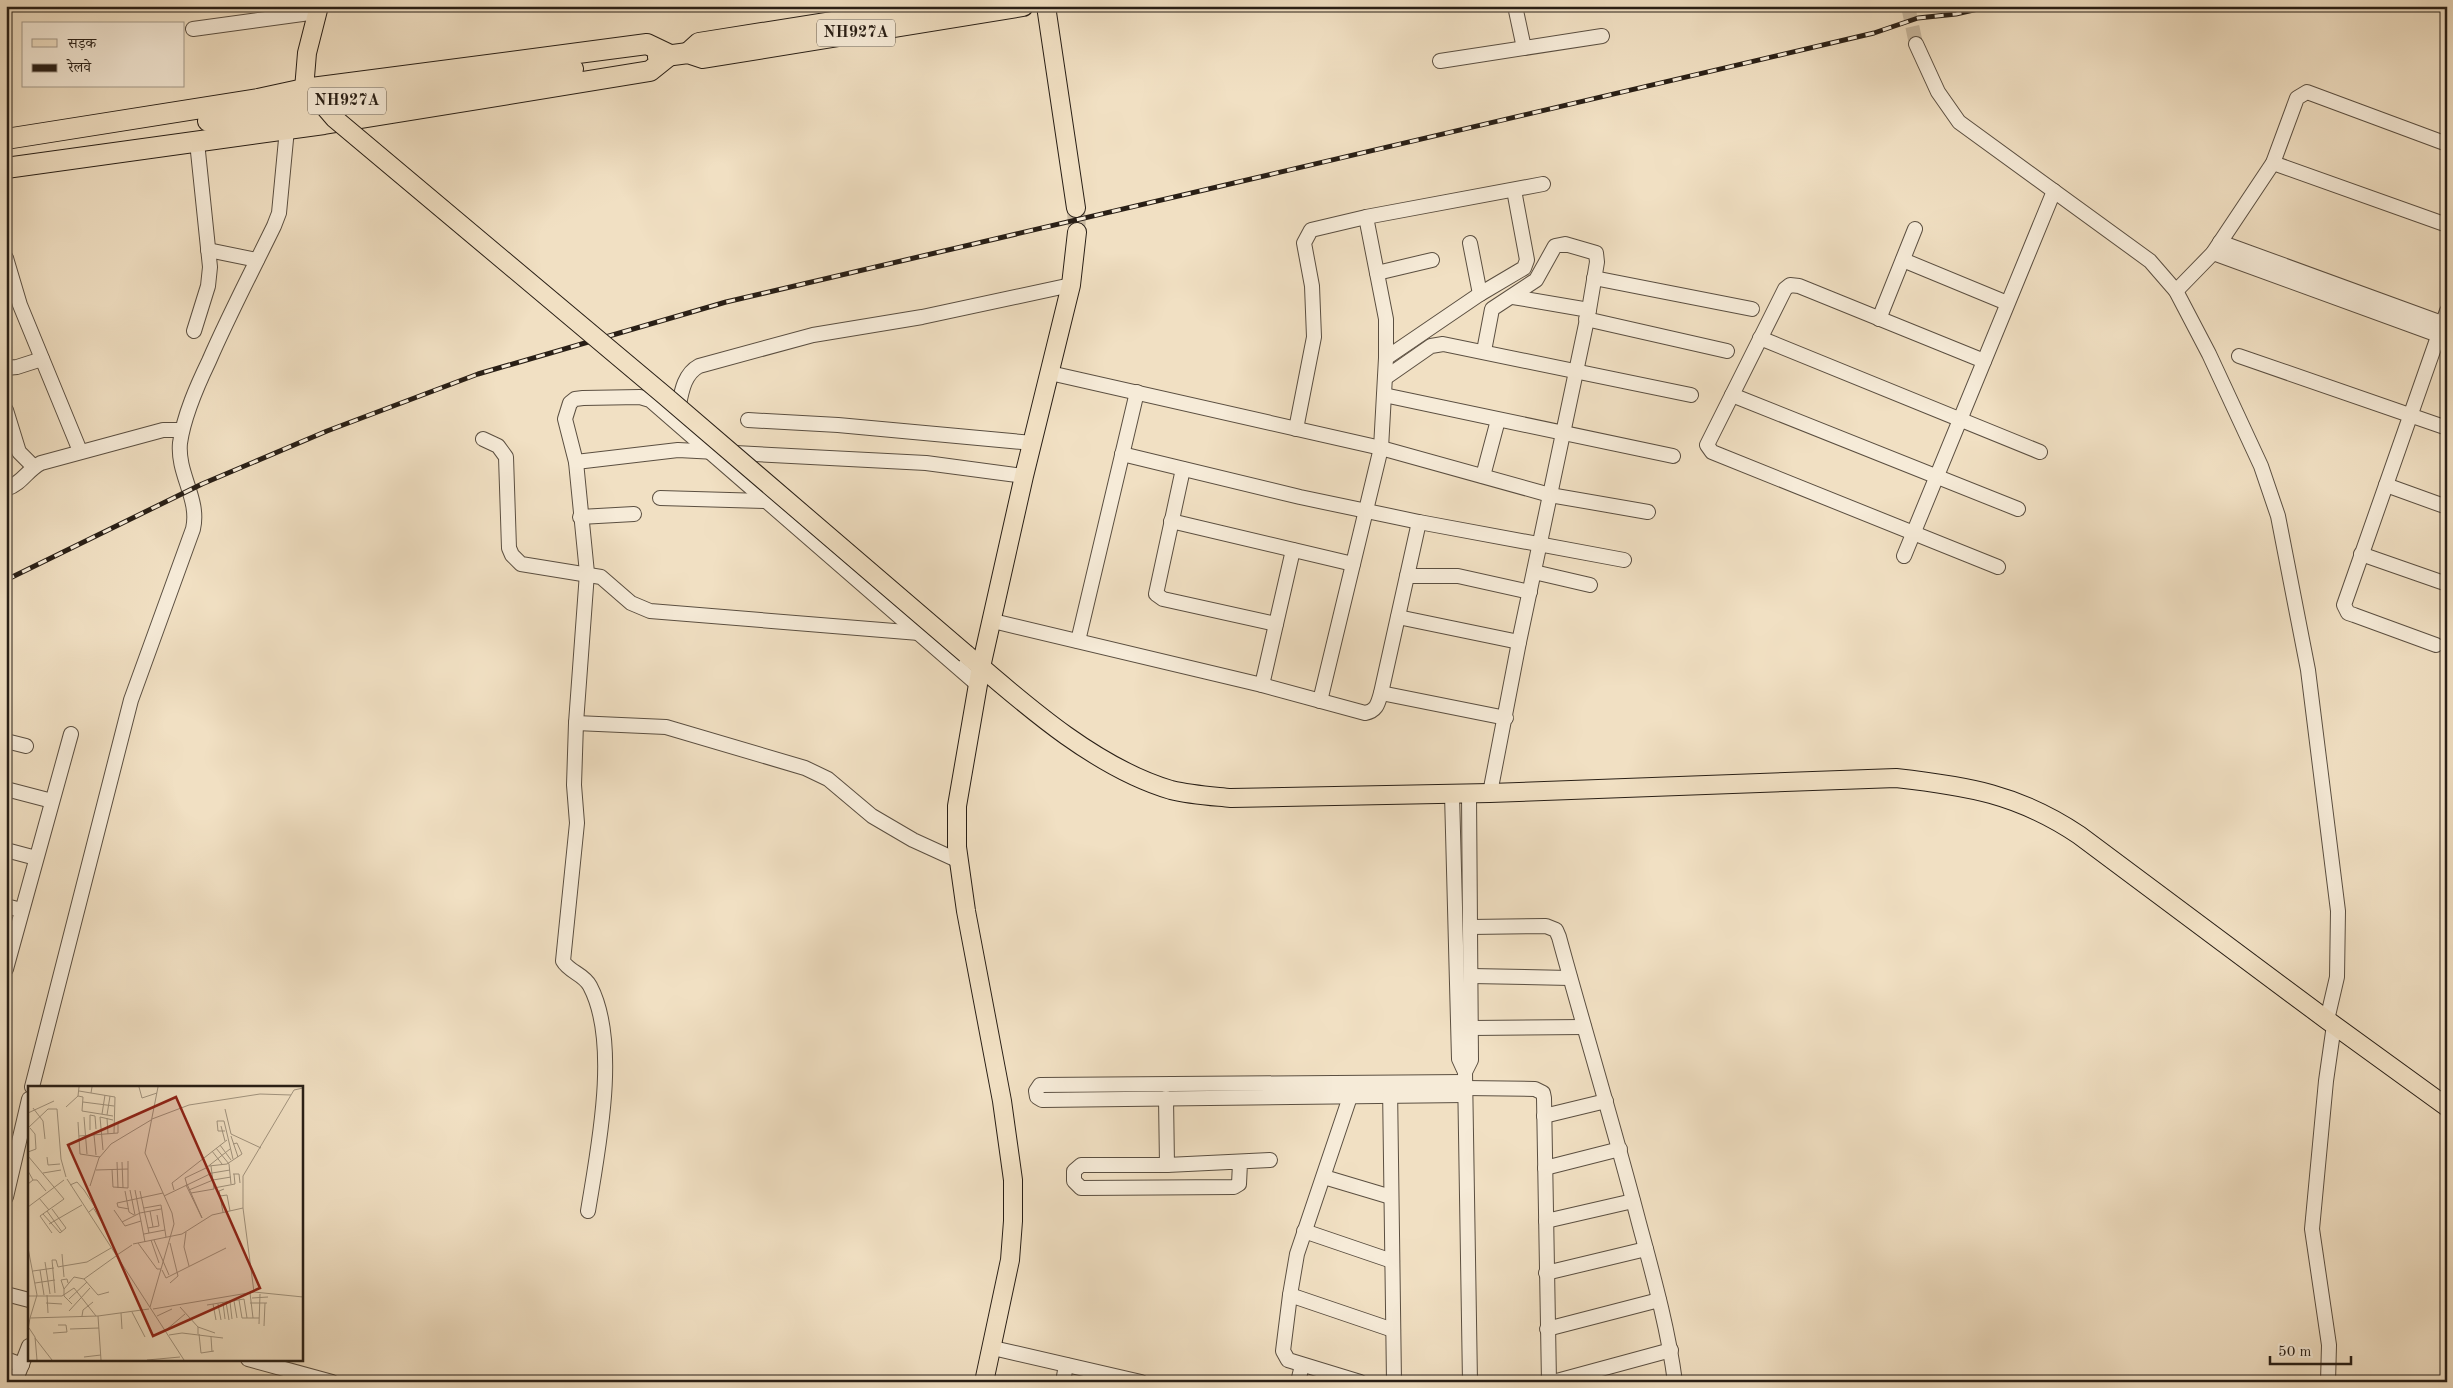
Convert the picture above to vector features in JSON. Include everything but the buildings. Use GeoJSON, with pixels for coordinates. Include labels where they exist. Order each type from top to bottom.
{"type":"FeatureCollection","features":[{"type":"Feature","properties":{"kind":"highway","name":"NH927A"},"geometry":{"type":"LineString","coordinates":[[670,56],[699,43],[933,6]]}},
{"type":"Feature","properties":{"kind":"highway","name":"NH927A"},"geometry":{"type":"LineString","coordinates":[[6,153],[322,104],[670,56],[703,58],[1023,6]]}},
{"type":"Feature","properties":{"kind":"highway"},"geometry":{"type":"LineString","coordinates":[[6,139],[258,99],[304,89],[647,44],[670,56],[650,71],[287,129],[6,168]]}},
{"type":"Feature","properties":{"kind":"main road"},"geometry":{"type":"LineString","coordinates":[[1046,6],[1076,208]]}},
{"type":"Feature","properties":{"kind":"main road"},"geometry":{"type":"LineString","coordinates":[[304,89],[307,53],[318,9]]}},
{"type":"Feature","properties":{"kind":"main road"},"geometry":{"type":"LineString","coordinates":[[322,104],[334,118],[657,389],[981,667],[1085,749],[1133,775],[1172,790],[1203,796],[1232,798],[1460,794],[1896,778],[1954,785],[2003,796],[2038,810],[2059,822],[2330,1023],[2447,1106]]}},
{"type":"Feature","properties":{"kind":"main road"},"geometry":{"type":"LineString","coordinates":[[984,1382],[993,1348],[1010,1260],[1013,1221],[1013,1180],[1002,1101],[974,954],[959,861],[957,806],[981,667],[993,621],[1024,476],[1071,285],[1077,232]]}},
{"type":"Feature","properties":{"kind":"street"},"geometry":{"type":"LineString","coordinates":[[1515,6],[1524,48]]}},
{"type":"Feature","properties":{"kind":"street"},"geometry":{"type":"LineString","coordinates":[[193,29],[318,9]]}},
{"type":"Feature","properties":{"kind":"street"},"geometry":{"type":"LineString","coordinates":[[1440,61],[1602,36]]}},
{"type":"Feature","properties":{"kind":"street"},"geometry":{"type":"LineString","coordinates":[[1916,44],[1938,92],[1959,122],[2150,261],[2176,291],[2209,354],[2261,466],[2278,516],[2308,670],[2338,911],[2337,977],[2330,1023],[2312,1229],[2329,1345],[2328,1382]]}},
{"type":"Feature","properties":{"kind":"street"},"geometry":{"type":"LineString","coordinates":[[2176,291],[2216,248],[2273,163],[2297,98],[2307,92],[2447,144]]}},
{"type":"Feature","properties":{"kind":"street"},"geometry":{"type":"LineString","coordinates":[[32,1086],[131,700],[194,529],[193,502],[180,460],[182,430],[200,381],[279,213],[287,129]]}},
{"type":"Feature","properties":{"kind":"street"},"geometry":{"type":"LineString","coordinates":[[194,331],[210,276],[197,142]]}},
{"type":"Feature","properties":{"kind":"street"},"geometry":{"type":"LineString","coordinates":[[2273,163],[2447,225]]}},
{"type":"Feature","properties":{"kind":"street"},"geometry":{"type":"LineString","coordinates":[[1296,429],[1314,337],[1312,286],[1305,239],[1311,230],[1366,217],[1543,184]]}},
{"type":"Feature","properties":{"kind":"street"},"geometry":{"type":"LineString","coordinates":[[1386,358],[1480,294],[1524,268],[1527,263],[1514,190]]}},
{"type":"Feature","properties":{"kind":"street"},"geometry":{"type":"LineString","coordinates":[[1904,556],[2054,191]]}},
{"type":"Feature","properties":{"kind":"street"},"geometry":{"type":"LineString","coordinates":[[1320,701],[1381,448],[1386,358],[1386,319],[1366,217]]}},
{"type":"Feature","properties":{"kind":"street"},"geometry":{"type":"LineString","coordinates":[[1879,319],[1916,229]]}},
{"type":"Feature","properties":{"kind":"street"},"geometry":{"type":"LineString","coordinates":[[1470,243],[1480,294]]}},
{"type":"Feature","properties":{"kind":"street"},"geometry":{"type":"LineString","coordinates":[[1484,351],[1492,309],[1513,297],[1540,276],[1552,250],[1559,244],[1565,244],[1596,253],[1598,262],[1519,642],[1506,718],[1490,793]]}},
{"type":"Feature","properties":{"kind":"street"},"geometry":{"type":"LineString","coordinates":[[2216,248],[2442,323],[2344,602],[2345,609],[2354,615],[2436,645]]}},
{"type":"Feature","properties":{"kind":"street"},"geometry":{"type":"LineString","coordinates":[[208,250],[257,260]]}},
{"type":"Feature","properties":{"kind":"street"},"geometry":{"type":"LineString","coordinates":[[6,258],[20,305],[80,451]]}},
{"type":"Feature","properties":{"kind":"street"},"geometry":{"type":"LineString","coordinates":[[1377,273],[1432,260]]}},
{"type":"Feature","properties":{"kind":"street"},"geometry":{"type":"LineString","coordinates":[[1903,260],[2007,303]]}},
{"type":"Feature","properties":{"kind":"street"},"geometry":{"type":"LineString","coordinates":[[1594,278],[1752,309]]}},
{"type":"Feature","properties":{"kind":"street"},"geometry":{"type":"LineString","coordinates":[[675,421],[686,377],[699,366],[813,335],[922,318],[1071,285]]}},
{"type":"Feature","properties":{"kind":"street"},"geometry":{"type":"LineString","coordinates":[[1984,360],[1799,286],[1790,285],[1785,289],[1707,445],[1712,452],[1998,567]]}},
{"type":"Feature","properties":{"kind":"street"},"geometry":{"type":"LineString","coordinates":[[1513,297],[1727,350]]}},
{"type":"Feature","properties":{"kind":"street"},"geometry":{"type":"LineString","coordinates":[[1760,338],[2040,452]]}},
{"type":"Feature","properties":{"kind":"street"},"geometry":{"type":"LineString","coordinates":[[1385,378],[1436,344],[1484,351],[1691,395]]}},
{"type":"Feature","properties":{"kind":"street"},"geometry":{"type":"LineString","coordinates":[[2239,356],[2447,428]]}},
{"type":"Feature","properties":{"kind":"street"},"geometry":{"type":"LineString","coordinates":[[7,371],[42,359]]}},
{"type":"Feature","properties":{"kind":"street"},"geometry":{"type":"LineString","coordinates":[[1050,373],[1381,448],[1550,495],[1648,512]]}},
{"type":"Feature","properties":{"kind":"street"},"geometry":{"type":"LineString","coordinates":[[1078,641],[1137,392]]}},
{"type":"Feature","properties":{"kind":"street"},"geometry":{"type":"LineString","coordinates":[[1384,395],[1673,456]]}},
{"type":"Feature","properties":{"kind":"street"},"geometry":{"type":"LineString","coordinates":[[1732,395],[2018,508]]}},
{"type":"Feature","properties":{"kind":"street"},"geometry":{"type":"LineString","coordinates":[[588,1211],[600,1135],[605,1046],[603,1022],[590,985],[580,974],[562,961],[577,823],[574,785],[576,723],[587,573],[576,462],[565,419],[566,411],[575,399],[644,398],[650,400],[711,451],[978,685]]}},
{"type":"Feature","properties":{"kind":"street"},"geometry":{"type":"LineString","coordinates":[[7,417],[20,452],[34,467]]}},
{"type":"Feature","properties":{"kind":"street"},"geometry":{"type":"LineString","coordinates":[[748,420],[838,425],[1033,443]]}},
{"type":"Feature","properties":{"kind":"street"},"geometry":{"type":"LineString","coordinates":[[1483,476],[1498,420]]}},
{"type":"Feature","properties":{"kind":"street"},"geometry":{"type":"LineString","coordinates":[[6,489],[18,484],[34,467],[80,451],[163,430],[182,430]]}},
{"type":"Feature","properties":{"kind":"street"},"geometry":{"type":"LineString","coordinates":[[483,439],[498,446],[506,457],[509,548],[512,555],[521,564],[536,568],[587,573],[601,577],[630,603],[650,611],[918,634]]}},
{"type":"Feature","properties":{"kind":"street"},"geometry":{"type":"LineString","coordinates":[[576,462],[678,450],[711,451],[926,464],[1024,476]]}},
{"type":"Feature","properties":{"kind":"street"},"geometry":{"type":"LineString","coordinates":[[1122,454],[1419,522],[1624,560]]}},
{"type":"Feature","properties":{"kind":"street"},"geometry":{"type":"LineString","coordinates":[[1183,469],[1156,589],[1159,597],[1276,624]]}},
{"type":"Feature","properties":{"kind":"street"},"geometry":{"type":"LineString","coordinates":[[2386,485],[2447,507]]}},
{"type":"Feature","properties":{"kind":"street"},"geometry":{"type":"LineString","coordinates":[[660,498],[766,501]]}},
{"type":"Feature","properties":{"kind":"street"},"geometry":{"type":"LineString","coordinates":[[580,517],[634,514]]}},
{"type":"Feature","properties":{"kind":"street"},"geometry":{"type":"LineString","coordinates":[[1171,521],[1354,564]]}},
{"type":"Feature","properties":{"kind":"street"},"geometry":{"type":"LineString","coordinates":[[993,621],[1262,685],[1365,713],[1374,710],[1381,693],[1419,522]]}},
{"type":"Feature","properties":{"kind":"street"},"geometry":{"type":"LineString","coordinates":[[1262,685],[1293,550]]}},
{"type":"Feature","properties":{"kind":"street"},"geometry":{"type":"LineString","coordinates":[[2361,554],[2447,584]]}},
{"type":"Feature","properties":{"kind":"street"},"geometry":{"type":"LineString","coordinates":[[1534,572],[1590,585]]}},
{"type":"Feature","properties":{"kind":"street"},"geometry":{"type":"LineString","coordinates":[[1408,576],[1458,576],[1530,592]]}},
{"type":"Feature","properties":{"kind":"street"},"geometry":{"type":"LineString","coordinates":[[1398,617],[1519,642]]}},
{"type":"Feature","properties":{"kind":"street"},"geometry":{"type":"LineString","coordinates":[[1381,693],[1506,718]]}},
{"type":"Feature","properties":{"kind":"street"},"geometry":{"type":"LineString","coordinates":[[576,723],[666,727],[805,768],[828,779],[872,816],[913,840],[959,861]]}},
{"type":"Feature","properties":{"kind":"street"},"geometry":{"type":"LineString","coordinates":[[6,969],[8,951],[71,734]]}},
{"type":"Feature","properties":{"kind":"street"},"geometry":{"type":"LineString","coordinates":[[6,741],[26,746]]}},
{"type":"Feature","properties":{"kind":"street"},"geometry":{"type":"LineString","coordinates":[[6,789],[52,801]]}},
{"type":"Feature","properties":{"kind":"street"},"geometry":{"type":"LineString","coordinates":[[1460,794],[1470,927],[1471,1060],[1465,1084]]}},
{"type":"Feature","properties":{"kind":"street"},"geometry":{"type":"LineString","coordinates":[[1460,794],[1459,1060],[1465,1084],[1470,1382]]}},
{"type":"Feature","properties":{"kind":"street"},"geometry":{"type":"LineString","coordinates":[[6,850],[36,858]]}},
{"type":"Feature","properties":{"kind":"street"},"geometry":{"type":"LineString","coordinates":[[6,906],[21,910]]}},
{"type":"Feature","properties":{"kind":"street"},"geometry":{"type":"LineString","coordinates":[[1470,927],[1552,928],[1559,937],[1620,1149],[1671,1350],[1675,1382]]}},
{"type":"Feature","properties":{"kind":"street"},"geometry":{"type":"LineString","coordinates":[[1470,976],[1570,978]]}},
{"type":"Feature","properties":{"kind":"street"},"geometry":{"type":"LineString","coordinates":[[1471,1028],[1584,1027]]}},
{"type":"Feature","properties":{"kind":"street"},"geometry":{"type":"LineString","coordinates":[[1352,1089],[1166,1098],[1042,1100],[1037,1097],[1036,1092],[1040,1085],[1390,1089],[1465,1084],[1540,1091],[1544,1098],[1547,1329],[1551,1382],[1671,1350]]}},
{"type":"Feature","properties":{"kind":"street"},"geometry":{"type":"LineString","coordinates":[[1352,1089],[1304,1232],[1290,1295],[1284,1355],[1288,1360],[1302,1365],[1360,1382]]}},
{"type":"Feature","properties":{"kind":"street"},"geometry":{"type":"LineString","coordinates":[[1390,1089],[1394,1382]]}},
{"type":"Feature","properties":{"kind":"street"},"geometry":{"type":"LineString","coordinates":[[1166,1098],[1167,1165]]}},
{"type":"Feature","properties":{"kind":"street"},"geometry":{"type":"LineString","coordinates":[[1544,1116],[1606,1101]]}},
{"type":"Feature","properties":{"kind":"street"},"geometry":{"type":"LineString","coordinates":[[6,1197],[12,1143],[28,1102]]}},
{"type":"Feature","properties":{"kind":"street"},"geometry":{"type":"LineString","coordinates":[[1545,1168],[1620,1149]]}},
{"type":"Feature","properties":{"kind":"street"},"geometry":{"type":"LineString","coordinates":[[1240,1163],[1239,1184],[1234,1187],[1081,1188],[1074,1181],[1074,1171],[1076,1167],[1081,1165],[1167,1165],[1240,1163],[1270,1160]]}},
{"type":"Feature","properties":{"kind":"street"},"geometry":{"type":"LineString","coordinates":[[1324,1177],[1391,1197]]}},
{"type":"Feature","properties":{"kind":"street"},"geometry":{"type":"LineString","coordinates":[[1546,1221],[1633,1200]]}},
{"type":"Feature","properties":{"kind":"street"},"geometry":{"type":"LineString","coordinates":[[1304,1232],[1392,1261]]}},
{"type":"Feature","properties":{"kind":"street"},"geometry":{"type":"LineString","coordinates":[[1546,1273],[1646,1249]]}},
{"type":"Feature","properties":{"kind":"street"},"geometry":{"type":"LineString","coordinates":[[6,1294],[28,1300]]}},
{"type":"Feature","properties":{"kind":"street"},"geometry":{"type":"LineString","coordinates":[[1290,1295],[1393,1330]]}},
{"type":"Feature","properties":{"kind":"street"},"geometry":{"type":"LineString","coordinates":[[1547,1329],[1659,1300]]}},
{"type":"Feature","properties":{"kind":"street"},"geometry":{"type":"LineString","coordinates":[[993,1348],[1137,1381]]}},
{"type":"Feature","properties":{"kind":"street"},"geometry":{"type":"LineString","coordinates":[[15,1382],[28,1349]]}},
{"type":"Feature","properties":{"kind":"street"},"geometry":{"type":"LineString","coordinates":[[6,1359],[22,1365]]}},
{"type":"Feature","properties":{"kind":"street"},"geometry":{"type":"LineString","coordinates":[[252,1360],[332,1382]]}},
{"type":"Feature","properties":{"kind":"street"},"geometry":{"type":"LineString","coordinates":[[1063,1382],[1066,1365]]}},
{"type":"Feature","properties":{"kind":"street"},"geometry":{"type":"LineString","coordinates":[[1298,1382],[1302,1365]]}},
{"type":"Feature","properties":{"kind":"tunnel"},"geometry":{"type":"LineString","coordinates":[[1908,6],[1916,44]]}},
{"type":"Feature","properties":{"kind":"tunnel"},"geometry":{"type":"LineString","coordinates":[[1076,208],[1077,232]]}},
{"type":"Feature","properties":{"kind":"railway"},"geometry":{"type":"LineString","coordinates":[[6,580],[202,484],[327,431],[478,374],[726,302],[1874,33],[1918,18],[1956,14],[1991,6]]}}]}
